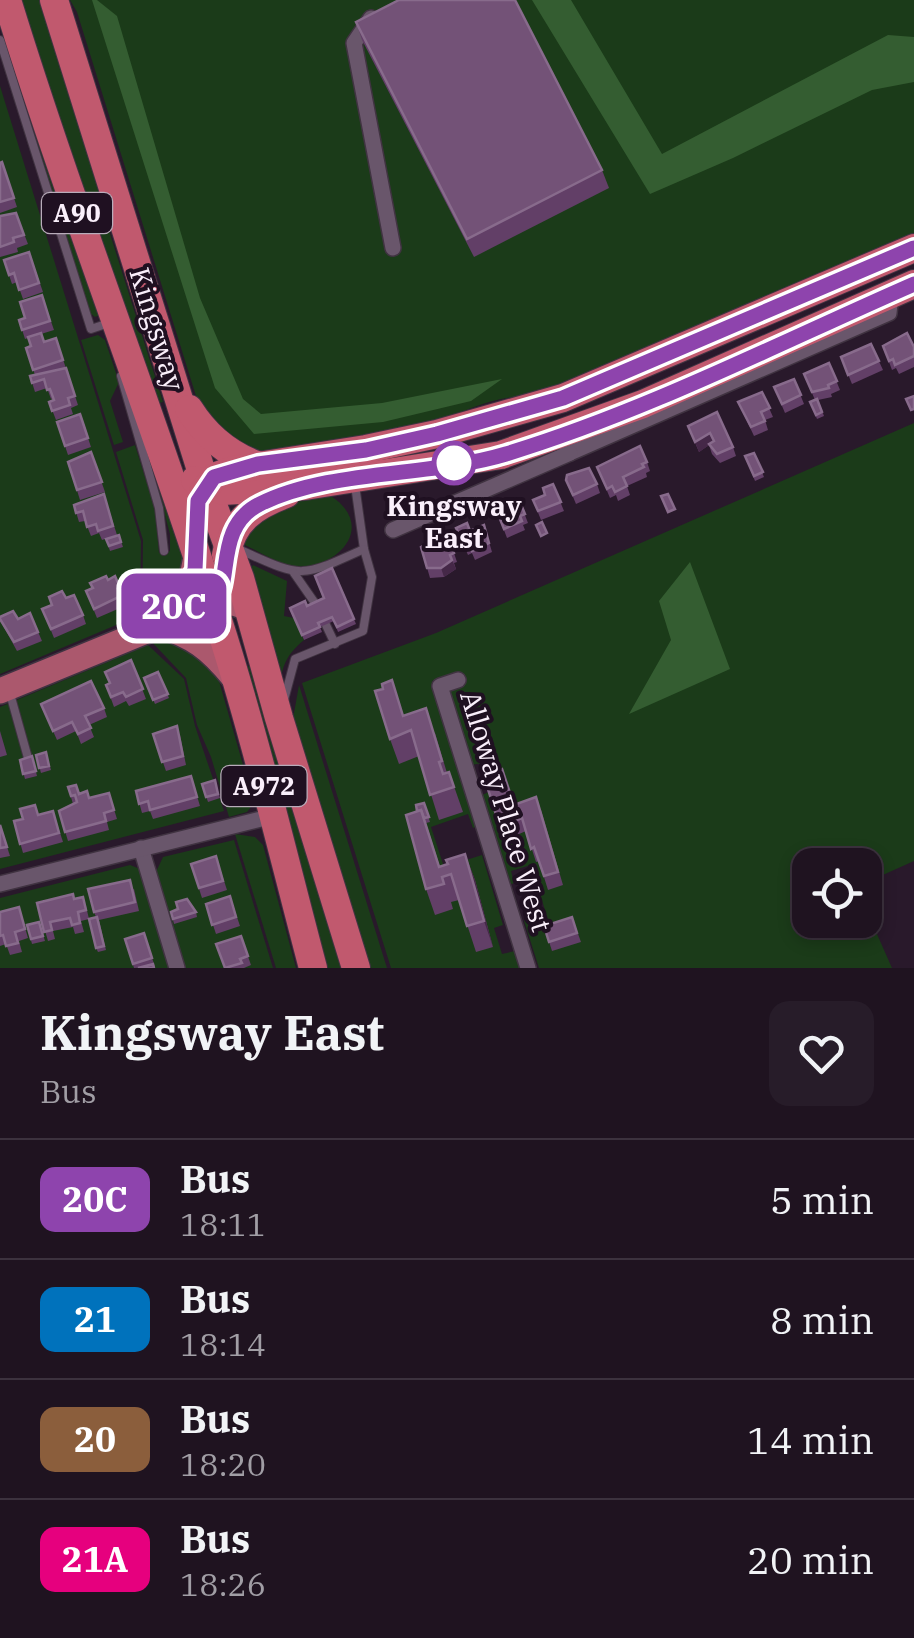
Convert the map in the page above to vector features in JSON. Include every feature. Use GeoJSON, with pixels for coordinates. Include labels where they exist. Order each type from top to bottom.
{"type":"FeatureCollection","features":[{"type":"Feature","properties":{"kind":"highway","name":"Kingsway"},"geometry":{"type":"LineString","coordinates":[[7,0],[33,116],[104,329],[141,409]]}},
{"type":"Feature","properties":{"kind":"highway","name":"Kingsway"},"geometry":{"type":"LineString","coordinates":[[54,0],[206,486]]}},
{"type":"Feature","properties":{"kind":"highway"},"geometry":{"type":"LineString","coordinates":[[903,289],[643,404],[566,444],[305,486],[223,491],[206,486],[214,477],[258,464],[366,450],[563,398],[914,248]]}},
{"type":"Feature","properties":{"kind":"highway","name":"A90"},"geometry":{"type":"LineString","coordinates":[[175,386],[198,424],[222,448],[258,464]]}},
{"type":"Feature","properties":{"kind":"highway","name":"A90"},"geometry":{"type":"LineString","coordinates":[[141,409],[187,476],[206,486],[198,501],[196,557]]}},
{"type":"Feature","properties":{"kind":"highway","name":"A972"},"geometry":{"type":"LineString","coordinates":[[141,409],[212,604],[313,968]]}},
{"type":"Feature","properties":{"kind":"highway","name":"A972"},"geometry":{"type":"LineString","coordinates":[[206,486],[248,608],[356,968]]}},
{"type":"Feature","properties":{"kind":"highway"},"geometry":{"type":"LineString","coordinates":[[212,604],[220,595],[233,531],[251,509],[305,486]]}},
{"type":"Feature","properties":{"kind":"main road"},"geometry":{"type":"LineString","coordinates":[[160,623],[191,582],[196,557]]}},
{"type":"Feature","properties":{"kind":"main road"},"geometry":{"type":"LineString","coordinates":[[11,687],[212,604],[234,603],[248,608]]}},
{"type":"Feature","properties":{"kind":"main road"},"geometry":{"type":"LineString","coordinates":[[160,623],[198,641],[234,678]]}},
{"type":"Feature","properties":{"kind":"street"},"geometry":{"type":"LineString","coordinates":[[363,0],[374,25],[354,44],[394,248]]}},
{"type":"Feature","properties":{"kind":"street"},"geometry":{"type":"LineString","coordinates":[[394,530],[566,444]]}},
{"type":"Feature","properties":{"kind":"street","name":"Alloway Place West"},"geometry":{"type":"LineString","coordinates":[[458,680],[440,686],[528,968]]}},
{"type":"Feature","properties":{"kind":"street"},"geometry":{"type":"LineString","coordinates":[[0,884],[272,816]]}},
{"type":"Feature","properties":{"kind":"street"},"geometry":{"type":"LineString","coordinates":[[140,848],[178,968]]}},
{"type":"Feature","properties":{"kind":"lane","name":"Kingsway"},"geometry":{"type":"LineString","coordinates":[[0,40],[33,116]]}},
{"type":"Feature","properties":{"kind":"lane","name":"Kingsway"},"geometry":{"type":"LineString","coordinates":[[118,368],[141,409],[164,551]]}},
{"type":"Feature","properties":{"kind":"lane"},"geometry":{"type":"LineString","coordinates":[[279,718],[295,660],[364,631],[372,577],[354,480]]}},
{"type":"Feature","properties":{"kind":"lane"},"geometry":{"type":"LineString","coordinates":[[228,544],[294,573],[312,572],[364,549]]}},
{"type":"Feature","properties":{"kind":"lane"},"geometry":{"type":"LineString","coordinates":[[294,573],[317,606]]}},
{"type":"Feature","properties":{"kind":"lane"},"geometry":{"type":"LineString","coordinates":[[326,625],[334,644]]}},
{"type":"Feature","properties":{"kind":"lane"},"geometry":{"type":"LineString","coordinates":[[11,687],[28,758]]}},
{"type":"Feature","properties":{"kind":"green space"},"geometry":{"type":"Polygon","coordinates":[[[17,0],[44,0],[90,147],[100,202],[163,402],[155,404],[17,0]]]}},
{"type":"Feature","properties":{"kind":"green space"},"geometry":{"type":"Polygon","coordinates":[[[70,0],[914,0],[914,238],[535,397],[496,400],[433,426],[269,454],[246,452],[200,409],[77,12],[70,0]]]}},
{"type":"Feature","properties":{"kind":"green space"},"geometry":{"type":"Polygon","coordinates":[[[92,0],[117,16],[200,298],[243,399],[261,414],[382,403],[502,379],[471,401],[383,422],[254,434],[215,388],[92,0]]]}},
{"type":"Feature","properties":{"kind":"green space"},"geometry":{"type":"Polygon","coordinates":[[[532,0],[571,0],[662,154],[888,35],[914,37],[914,82],[872,90],[650,194],[532,0]]]}},
{"type":"Feature","properties":{"kind":"green space"},"geometry":{"type":"Polygon","coordinates":[[[0,86],[141,541],[140,615],[0,674],[0,86]]]}},
{"type":"Feature","properties":{"kind":"green space"},"geometry":{"type":"Polygon","coordinates":[[[38,129],[103,314],[95,317],[90,313],[32,131],[38,129]]]}},
{"type":"Feature","properties":{"kind":"green space"},"geometry":{"type":"Polygon","coordinates":[[[98,335],[105,340],[119,382],[110,401],[123,442],[114,445],[81,340],[98,335]]]}},
{"type":"Feature","properties":{"kind":"green space"},"geometry":{"type":"Polygon","coordinates":[[[138,416],[172,514],[183,567],[174,591],[142,621],[143,540],[116,452],[135,445],[155,509],[159,553],[170,551],[170,534],[138,416]]]}},
{"type":"Feature","properties":{"kind":"green space"},"geometry":{"type":"Polygon","coordinates":[[[914,423],[914,861],[882,875],[882,848],[792,848],[792,938],[879,938],[892,968],[539,968],[524,921],[527,916],[545,911],[544,907],[531,865],[511,871],[514,883],[509,885],[482,795],[491,791],[482,763],[472,765],[449,690],[456,673],[432,681],[477,826],[473,828],[468,814],[431,827],[444,867],[482,855],[503,925],[494,928],[502,954],[515,951],[521,968],[391,968],[302,683],[436,633],[914,423]]]}},
{"type":"Feature","properties":{"kind":"green space"},"geometry":{"type":"Polygon","coordinates":[[[331,496],[350,518],[352,529],[349,539],[333,557],[306,567],[291,566],[245,545],[243,539],[275,505],[331,496]]]}},
{"type":"Feature","properties":{"kind":"green space"},"geometry":{"type":"Polygon","coordinates":[[[690,562],[730,669],[629,714],[671,640],[659,601],[690,562]]]}},
{"type":"Feature","properties":{"kind":"green space"},"geometry":{"type":"Polygon","coordinates":[[[253,565],[287,581],[284,616],[294,618],[304,640],[286,662],[280,690],[249,572],[253,565]]]}},
{"type":"Feature","properties":{"kind":"green space"},"geometry":{"type":"Polygon","coordinates":[[[166,638],[202,656],[219,681],[254,803],[247,812],[229,817],[197,725],[186,678],[149,639],[166,638]]]}},
{"type":"Feature","properties":{"kind":"green space"},"geometry":{"type":"Polygon","coordinates":[[[148,645],[184,679],[195,726],[224,811],[0,869],[0,707],[148,645]]]}},
{"type":"Feature","properties":{"kind":"green space"},"geometry":{"type":"Polygon","coordinates":[[[255,664],[344,968],[328,968],[242,668],[255,664]]]}},
{"type":"Feature","properties":{"kind":"green space"},"geometry":{"type":"Polygon","coordinates":[[[299,685],[387,968],[362,968],[291,730],[299,685]]]}},
{"type":"Feature","properties":{"kind":"green space"},"geometry":{"type":"Polygon","coordinates":[[[235,834],[255,837],[263,845],[296,968],[276,968],[235,834]]]}},
{"type":"Feature","properties":{"kind":"green space"},"geometry":{"type":"Polygon","coordinates":[[[234,840],[273,968],[185,968],[156,872],[163,857],[234,840]]]}},
{"type":"Feature","properties":{"kind":"green space"},"geometry":{"type":"Polygon","coordinates":[[[130,865],[140,869],[169,968],[0,968],[0,898],[130,865]]]}},
{"type":"Feature","properties":{"kind":"building"},"geometry":{"type":"Polygon","coordinates":[[[399,0],[515,0],[602,170],[467,239],[356,22],[399,0]]]}},
{"type":"Feature","properties":{"kind":"building"},"geometry":{"type":"Polygon","coordinates":[[[0,163],[14,198],[0,202],[0,163]]]}},
{"type":"Feature","properties":{"kind":"building"},"geometry":{"type":"Polygon","coordinates":[[[16,213],[24,235],[0,247],[0,216],[16,213]]]}},
{"type":"Feature","properties":{"kind":"building"},"geometry":{"type":"Polygon","coordinates":[[[29,252],[39,283],[19,290],[14,273],[9,275],[4,260],[29,252]]]}},
{"type":"Feature","properties":{"kind":"building"},"geometry":{"type":"Polygon","coordinates":[[[42,295],[50,321],[22,330],[19,320],[25,318],[20,302],[42,295]]]}},
{"type":"Feature","properties":{"kind":"building"},"geometry":{"type":"Polygon","coordinates":[[[41,333],[44,342],[56,338],[63,360],[33,370],[26,348],[31,346],[28,337],[41,333]]]}},
{"type":"Feature","properties":{"kind":"building"},"geometry":{"type":"Polygon","coordinates":[[[907,333],[914,356],[895,365],[883,346],[907,333]]]}},
{"type":"Feature","properties":{"kind":"building"},"geometry":{"type":"Polygon","coordinates":[[[871,344],[879,361],[848,375],[841,357],[871,344]]]}},
{"type":"Feature","properties":{"kind":"building"},"geometry":{"type":"Polygon","coordinates":[[[829,363],[837,381],[829,388],[812,392],[804,374],[829,363]]]}},
{"type":"Feature","properties":{"kind":"building"},"geometry":{"type":"Polygon","coordinates":[[[66,368],[75,396],[68,398],[70,405],[52,411],[49,402],[54,400],[44,379],[32,383],[30,376],[66,368]]]}},
{"type":"Feature","properties":{"kind":"building"},"geometry":{"type":"Polygon","coordinates":[[[794,379],[801,395],[782,404],[774,387],[794,379]]]}},
{"type":"Feature","properties":{"kind":"building"},"geometry":{"type":"Polygon","coordinates":[[[762,392],[770,408],[761,412],[765,421],[751,427],[738,402],[762,392]]]}},
{"type":"Feature","properties":{"kind":"building"},"geometry":{"type":"Polygon","coordinates":[[[914,396],[914,409],[911,410],[906,399],[914,396]]]}},
{"type":"Feature","properties":{"kind":"building"},"geometry":{"type":"Polygon","coordinates":[[[817,399],[822,412],[816,415],[810,402],[817,399]]]}},
{"type":"Feature","properties":{"kind":"building"},"geometry":{"type":"Polygon","coordinates":[[[717,412],[733,447],[717,454],[709,444],[714,441],[710,433],[695,442],[688,426],[717,412]]]}},
{"type":"Feature","properties":{"kind":"building"},"geometry":{"type":"Polygon","coordinates":[[[80,414],[88,438],[65,446],[57,422],[80,414]]]}},
{"type":"Feature","properties":{"kind":"building"},"geometry":{"type":"Polygon","coordinates":[[[640,446],[647,462],[642,464],[644,467],[623,477],[627,486],[615,492],[612,486],[607,489],[597,467],[640,446]]]}},
{"type":"Feature","properties":{"kind":"building"},"geometry":{"type":"Polygon","coordinates":[[[91,452],[102,482],[77,490],[68,462],[91,452]]]}},
{"type":"Feature","properties":{"kind":"building"},"geometry":{"type":"Polygon","coordinates":[[[754,453],[763,472],[754,476],[745,456],[754,453]]]}},
{"type":"Feature","properties":{"kind":"building"},"geometry":{"type":"Polygon","coordinates":[[[589,468],[597,484],[573,495],[567,475],[589,468]]]}},
{"type":"Feature","properties":{"kind":"building"},"geometry":{"type":"Polygon","coordinates":[[[553,484],[561,502],[538,511],[533,500],[545,495],[543,488],[553,484]]]}},
{"type":"Feature","properties":{"kind":"building"},"geometry":{"type":"Polygon","coordinates":[[[104,494],[113,526],[98,531],[96,524],[87,527],[83,511],[76,513],[74,505],[104,494]]]}},
{"type":"Feature","properties":{"kind":"building"},"geometry":{"type":"Polygon","coordinates":[[[668,494],[675,509],[668,512],[661,496],[668,494]]]}},
{"type":"Feature","properties":{"kind":"building"},"geometry":{"type":"Polygon","coordinates":[[[520,502],[525,514],[520,516],[522,521],[504,529],[496,509],[520,502]]]}},
{"type":"Feature","properties":{"kind":"building"},"geometry":{"type":"Polygon","coordinates":[[[542,522],[547,533],[541,536],[536,525],[542,522]]]}},
{"type":"Feature","properties":{"kind":"building"},"geometry":{"type":"Polygon","coordinates":[[[467,523],[470,531],[484,525],[489,543],[472,551],[469,544],[465,546],[456,528],[467,523]]]}},
{"type":"Feature","properties":{"kind":"building"},"geometry":{"type":"Polygon","coordinates":[[[444,533],[454,553],[450,555],[452,560],[441,568],[427,568],[421,547],[444,533]]]}},
{"type":"Feature","properties":{"kind":"building"},"geometry":{"type":"Polygon","coordinates":[[[119,535],[121,542],[109,546],[106,539],[119,535]]]}},
{"type":"Feature","properties":{"kind":"building"},"geometry":{"type":"Polygon","coordinates":[[[332,568],[354,619],[337,627],[332,617],[302,635],[290,608],[324,598],[315,576],[332,568]]]}},
{"type":"Feature","properties":{"kind":"building"},"geometry":{"type":"Polygon","coordinates":[[[106,576],[108,580],[115,576],[123,595],[94,609],[86,591],[93,588],[90,583],[106,576]]]}},
{"type":"Feature","properties":{"kind":"building"},"geometry":{"type":"Polygon","coordinates":[[[62,591],[66,598],[74,595],[83,615],[51,629],[42,609],[52,605],[49,597],[62,591]]]}},
{"type":"Feature","properties":{"kind":"building"},"geometry":{"type":"Polygon","coordinates":[[[13,611],[18,619],[30,613],[38,632],[14,642],[0,619],[13,611]]]}},
{"type":"Feature","properties":{"kind":"building"},"geometry":{"type":"Polygon","coordinates":[[[131,660],[143,689],[126,697],[123,692],[111,697],[105,672],[131,660]]]}},
{"type":"Feature","properties":{"kind":"building"},"geometry":{"type":"Polygon","coordinates":[[[158,672],[168,694],[153,700],[144,678],[158,672]]]}},
{"type":"Feature","properties":{"kind":"building"},"geometry":{"type":"Polygon","coordinates":[[[392,680],[403,716],[426,708],[443,774],[449,772],[454,787],[430,795],[411,730],[390,739],[375,691],[392,680]]]}},
{"type":"Feature","properties":{"kind":"building"},"geometry":{"type":"Polygon","coordinates":[[[91,681],[104,708],[85,716],[91,728],[78,734],[72,722],[53,731],[41,704],[91,681]]]}},
{"type":"Feature","properties":{"kind":"building"},"geometry":{"type":"Polygon","coordinates":[[[177,726],[183,756],[162,762],[153,734],[177,726]]]}},
{"type":"Feature","properties":{"kind":"building"},"geometry":{"type":"Polygon","coordinates":[[[46,752],[49,766],[39,768],[36,755],[46,752]]]}},
{"type":"Feature","properties":{"kind":"building"},"geometry":{"type":"Polygon","coordinates":[[[32,756],[36,771],[23,774],[20,760],[32,756]]]}},
{"type":"Feature","properties":{"kind":"building"},"geometry":{"type":"Polygon","coordinates":[[[502,769],[514,805],[536,797],[558,872],[544,876],[522,818],[500,827],[486,783],[494,780],[491,773],[502,769]]]}},
{"type":"Feature","properties":{"kind":"building"},"geometry":{"type":"Polygon","coordinates":[[[191,776],[197,797],[150,810],[148,801],[139,804],[136,791],[191,776]]]}},
{"type":"Feature","properties":{"kind":"building"},"geometry":{"type":"Polygon","coordinates":[[[215,780],[218,794],[206,797],[202,784],[215,780]]]}},
{"type":"Feature","properties":{"kind":"building"},"geometry":{"type":"Polygon","coordinates":[[[76,785],[79,794],[87,791],[89,798],[109,793],[114,810],[104,813],[106,821],[65,832],[59,811],[77,802],[68,787],[76,785]]]}},
{"type":"Feature","properties":{"kind":"building"},"geometry":{"type":"Polygon","coordinates":[[[424,803],[429,817],[424,818],[416,805],[424,803]]]}},
{"type":"Feature","properties":{"kind":"building"},"geometry":{"type":"Polygon","coordinates":[[[35,805],[38,815],[53,811],[59,833],[20,844],[14,821],[23,819],[20,809],[35,805]]]}},
{"type":"Feature","properties":{"kind":"building"},"geometry":{"type":"Polygon","coordinates":[[[421,810],[439,867],[448,864],[446,860],[465,854],[484,921],[467,926],[451,874],[442,877],[444,884],[426,889],[406,815],[421,810]]]}},
{"type":"Feature","properties":{"kind":"building"},"geometry":{"type":"Polygon","coordinates":[[[0,825],[7,847],[0,848],[0,825]]]}},
{"type":"Feature","properties":{"kind":"building"},"geometry":{"type":"Polygon","coordinates":[[[216,856],[223,881],[199,888],[191,864],[216,856]]]}},
{"type":"Feature","properties":{"kind":"building"},"geometry":{"type":"Polygon","coordinates":[[[130,880],[135,902],[94,912],[88,889],[130,880]]]}},
{"type":"Feature","properties":{"kind":"building"},"geometry":{"type":"Polygon","coordinates":[[[73,894],[74,899],[83,897],[86,910],[78,912],[80,923],[72,925],[70,918],[50,922],[52,930],[44,932],[37,903],[73,894]]]}},
{"type":"Feature","properties":{"kind":"building"},"geometry":{"type":"Polygon","coordinates":[[[230,896],[236,917],[212,925],[206,904],[230,896]]]}},
{"type":"Feature","properties":{"kind":"building"},"geometry":{"type":"Polygon","coordinates":[[[187,899],[196,912],[173,919],[171,912],[178,909],[176,902],[187,899]]]}},
{"type":"Feature","properties":{"kind":"building"},"geometry":{"type":"Polygon","coordinates":[[[19,907],[25,929],[15,932],[18,943],[6,946],[3,935],[0,936],[0,912],[19,907]]]}},
{"type":"Feature","properties":{"kind":"building"},"geometry":{"type":"Polygon","coordinates":[[[97,917],[104,946],[96,948],[89,919],[97,917]]]}},
{"type":"Feature","properties":{"kind":"building"},"geometry":{"type":"Polygon","coordinates":[[[572,917],[577,933],[549,942],[544,926],[572,917]]]}},
{"type":"Feature","properties":{"kind":"building"},"geometry":{"type":"Polygon","coordinates":[[[39,922],[43,936],[31,939],[27,925],[39,922]]]}},
{"type":"Feature","properties":{"kind":"building"},"geometry":{"type":"Polygon","coordinates":[[[144,933],[152,958],[133,964],[125,939],[144,933]]]}},
{"type":"Feature","properties":{"kind":"building"},"geometry":{"type":"Polygon","coordinates":[[[241,936],[248,956],[240,959],[242,963],[225,968],[216,944],[241,936]]]}},
{"type":"Feature","properties":{"kind":"bus line","name":"20C"},"geometry":{"type":"LineString","coordinates":[[914,248],[563,398],[437,434],[366,450],[258,464],[214,477],[198,501],[191,582],[163,622],[212,604],[220,595],[233,531],[251,509],[262,503],[305,486],[501,455],[562,435],[643,404],[914,284]]}},
{"type":"Feature","properties":{"kind":"place","name":"Kingsway East"},"geometry":{"type":"Point","coordinates":[454,463]}}]}
